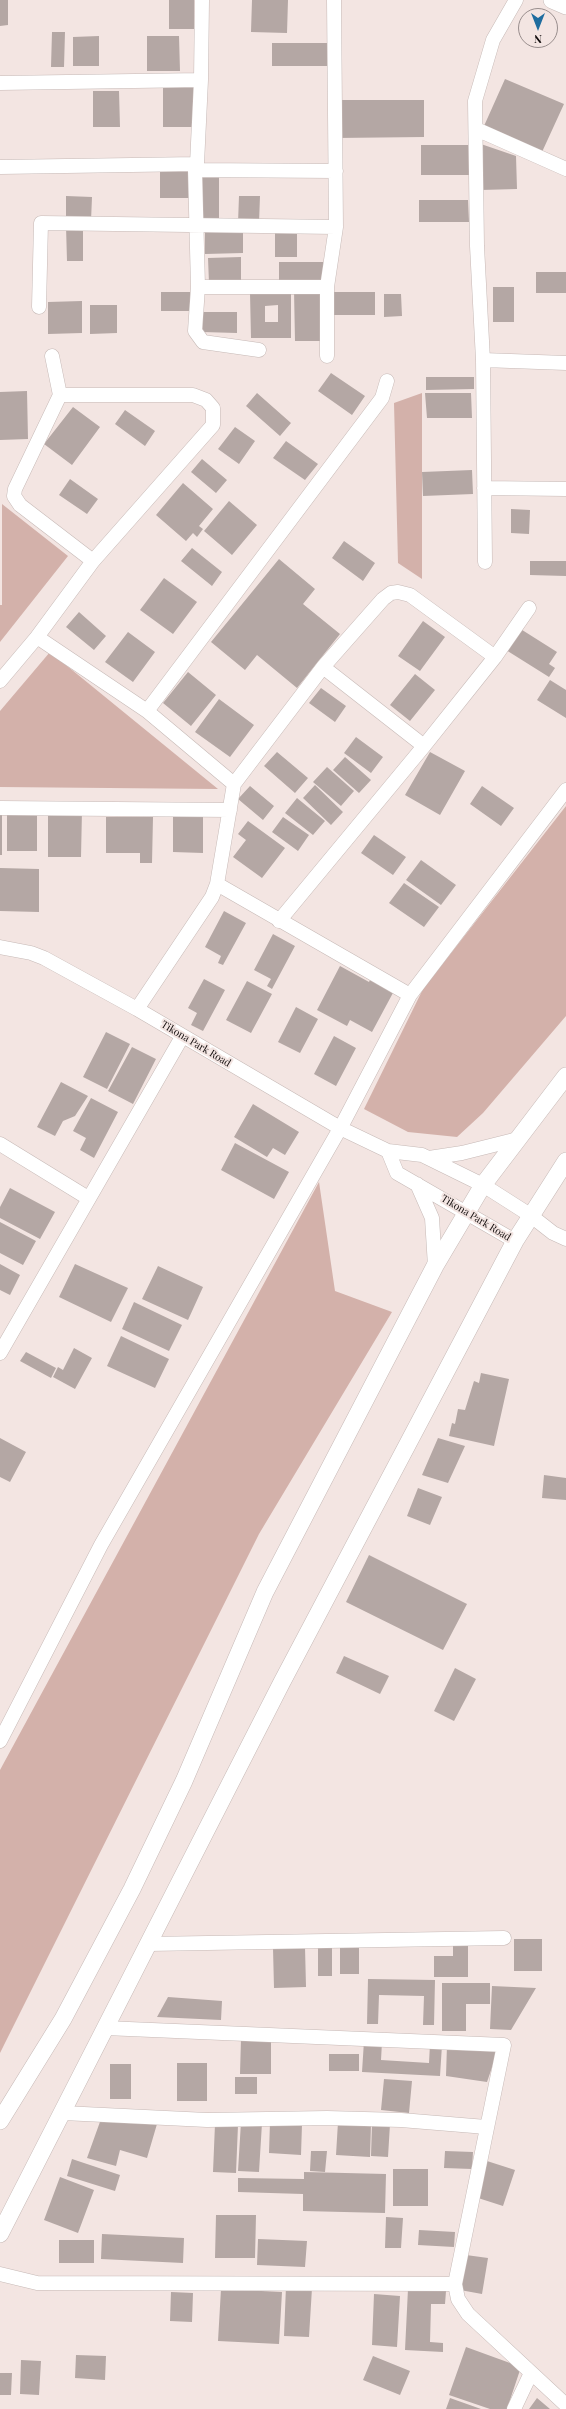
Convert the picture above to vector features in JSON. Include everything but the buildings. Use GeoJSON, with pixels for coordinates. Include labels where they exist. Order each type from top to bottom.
{"type":"FeatureCollection","features":[{"type":"Feature","properties":{"kind":"street"},"geometry":{"type":"LineString","coordinates":[[202,0],[201,80],[196,167],[198,287],[195,331],[203,342],[259,350]]}},
{"type":"Feature","properties":{"kind":"street"},"geometry":{"type":"LineString","coordinates":[[327,356],[327,287],[336,227],[334,0]]}},
{"type":"Feature","properties":{"kind":"street"},"geometry":{"type":"LineString","coordinates":[[485,562],[483,360],[477,246],[475,101],[493,40],[516,0]]}},
{"type":"Feature","properties":{"kind":"street"},"geometry":{"type":"LineString","coordinates":[[552,0],[566,6]]}},
{"type":"Feature","properties":{"kind":"street"},"geometry":{"type":"LineString","coordinates":[[0,83],[201,80]]}},
{"type":"Feature","properties":{"kind":"street"},"geometry":{"type":"LineString","coordinates":[[476,130],[566,169]]}},
{"type":"Feature","properties":{"kind":"street"},"geometry":{"type":"LineString","coordinates":[[0,167],[196,167],[336,171]]}},
{"type":"Feature","properties":{"kind":"street"},"geometry":{"type":"LineString","coordinates":[[39,307],[41,223],[336,227]]}},
{"type":"Feature","properties":{"kind":"street"},"geometry":{"type":"LineString","coordinates":[[198,287],[327,287]]}},
{"type":"Feature","properties":{"kind":"street"},"geometry":{"type":"LineString","coordinates":[[52,356],[60,395],[15,489],[14,496],[20,505],[93,561]]}},
{"type":"Feature","properties":{"kind":"street"},"geometry":{"type":"LineString","coordinates":[[483,360],[566,362]]}},
{"type":"Feature","properties":{"kind":"street"},"geometry":{"type":"LineString","coordinates":[[147,711],[382,398],[388,381]]}},
{"type":"Feature","properties":{"kind":"street"},"geometry":{"type":"LineString","coordinates":[[0,681],[37,636],[93,561],[213,425],[213,408],[206,400],[193,395],[60,395]]}},
{"type":"Feature","properties":{"kind":"street"},"geometry":{"type":"LineString","coordinates":[[484,488],[566,489]]}},
{"type":"Feature","properties":{"kind":"street"},"geometry":{"type":"LineString","coordinates":[[137,1009],[203,914],[217,884],[234,784],[323,667],[383,598],[391,593],[398,592],[410,595],[495,657]]}},
{"type":"Feature","properties":{"kind":"street"},"geometry":{"type":"LineString","coordinates":[[279,921],[424,746],[495,657],[529,608]]}},
{"type":"Feature","properties":{"kind":"street"},"geometry":{"type":"LineString","coordinates":[[37,636],[147,711],[234,784]]}},
{"type":"Feature","properties":{"kind":"street"},"geometry":{"type":"LineString","coordinates":[[323,667],[424,746]]}},
{"type":"Feature","properties":{"kind":"street"},"geometry":{"type":"LineString","coordinates":[[0,1741],[101,1546],[340,1128],[410,995],[566,790]]}},
{"type":"Feature","properties":{"kind":"street"},"geometry":{"type":"LineString","coordinates":[[0,808],[230,810]]}},
{"type":"Feature","properties":{"kind":"street"},"geometry":{"type":"LineString","coordinates":[[217,884],[410,995]]}},
{"type":"Feature","properties":{"kind":"street","name":"Tikona Park Road"},"geometry":{"type":"LineString","coordinates":[[0,947],[31,953],[44,958],[137,1009],[182,1037],[340,1128],[388,1151],[415,1154],[429,1158],[482,1185],[530,1215],[553,1233],[566,1239]]}},
{"type":"Feature","properties":{"kind":"street"},"geometry":{"type":"LineString","coordinates":[[0,1353],[182,1037]]}},
{"type":"Feature","properties":{"kind":"street"},"geometry":{"type":"LineString","coordinates":[[0,2121],[63,2019],[132,1889],[184,1781],[265,1592],[435,1266],[465,1211],[482,1185],[566,1076]]}},
{"type":"Feature","properties":{"kind":"street","name":"Tikona Park Road"},"geometry":{"type":"LineString","coordinates":[[429,1158],[462,1153],[518,1139]]}},
{"type":"Feature","properties":{"kind":"street"},"geometry":{"type":"LineString","coordinates":[[0,1144],[88,1198]]}},
{"type":"Feature","properties":{"kind":"street","name":"Tikona Park Road"},"geometry":{"type":"LineString","coordinates":[[388,1151],[397,1173],[515,1241]]}},
{"type":"Feature","properties":{"kind":"street"},"geometry":{"type":"LineString","coordinates":[[0,2234],[282,1682],[515,1241],[530,1215],[566,1161]]}},
{"type":"Feature","properties":{"kind":"street","name":"Tikona Park Road"},"geometry":{"type":"LineString","coordinates":[[417,1184],[432,1218],[435,1266]]}},
{"type":"Feature","properties":{"kind":"street"},"geometry":{"type":"LineString","coordinates":[[148,1944],[504,1938]]}},
{"type":"Feature","properties":{"kind":"street"},"geometry":{"type":"LineString","coordinates":[[105,2028],[502,2045],[505,2048],[486,2127],[455,2284],[461,2306],[566,2405]]}},
{"type":"Feature","properties":{"kind":"street"},"geometry":{"type":"LineString","coordinates":[[63,2113],[207,2120],[326,2118],[386,2120],[486,2127]]}},
{"type":"Feature","properties":{"kind":"street"},"geometry":{"type":"LineString","coordinates":[[0,2274],[37,2283],[455,2284]]}},
{"type":"Feature","properties":{"kind":"street"},"geometry":{"type":"LineString","coordinates":[[514,2409],[531,2373]]}},
{"type":"Feature","properties":{"kind":"shaded area"},"geometry":{"type":"Polygon","coordinates":[[[422,393],[422,579],[398,563],[394,403],[422,393]]]}},
{"type":"Feature","properties":{"kind":"shaded area"},"geometry":{"type":"Polygon","coordinates":[[[2,504],[68,556],[0,642],[0,605],[2,605],[2,504]]]}},
{"type":"Feature","properties":{"kind":"shaded area"},"geometry":{"type":"Polygon","coordinates":[[[50,652],[218,789],[0,787],[0,711],[50,652]]]}},
{"type":"Feature","properties":{"kind":"shaded area"},"geometry":{"type":"Polygon","coordinates":[[[566,806],[566,1016],[483,1113],[457,1137],[408,1132],[364,1109],[423,989],[566,806]]]}},
{"type":"Feature","properties":{"kind":"shaded area"},"geometry":{"type":"Polygon","coordinates":[[[319,1182],[335,1291],[392,1312],[259,1534],[0,2053],[0,1770],[319,1182]]]}}]}
